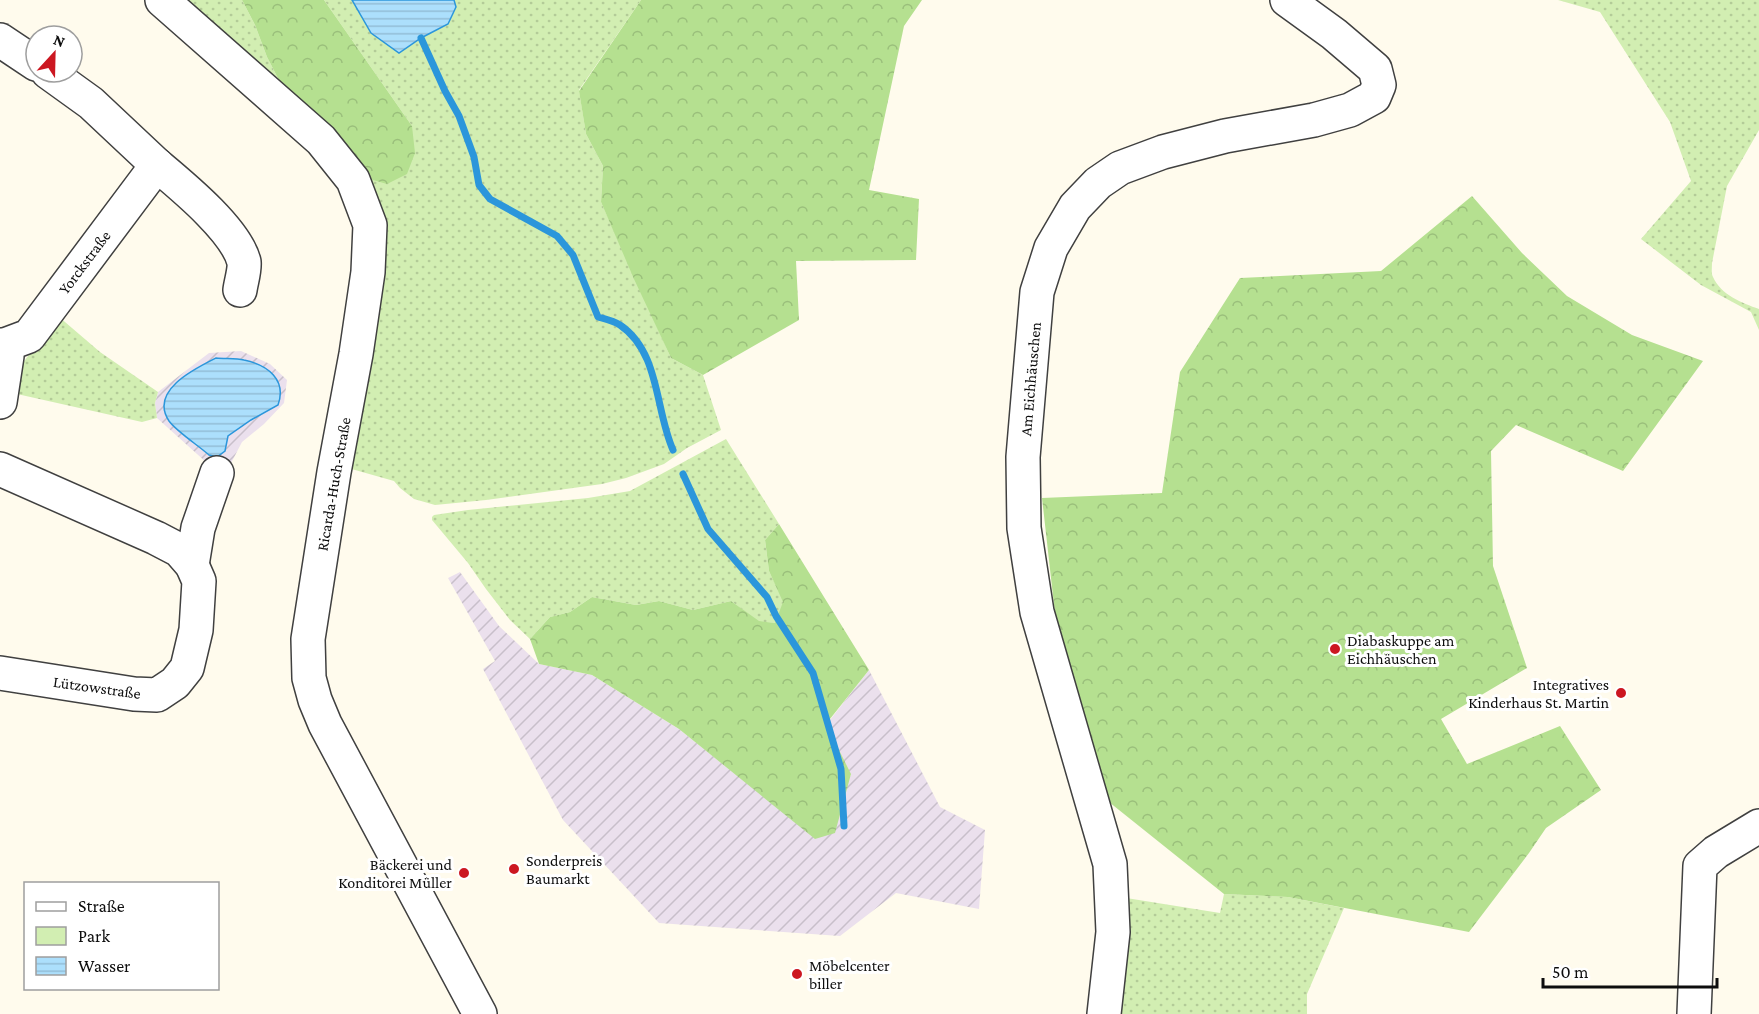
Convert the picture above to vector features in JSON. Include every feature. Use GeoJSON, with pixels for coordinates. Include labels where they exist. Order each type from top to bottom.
{"type":"FeatureCollection","features":[{"type":"Feature","properties":{"kind":"street","name":"Ricarda-Huch-Straße"},"geometry":{"type":"LineString","coordinates":[[162,0],[321,140],[353,180],[370,225],[368,272],[356,354],[334,472],[308,639],[309,678],[315,700],[326,724],[480,1014]]}},
{"type":"Feature","properties":{"kind":"street","name":"Am Eichhäuschen"},"geometry":{"type":"LineString","coordinates":[[1104,1014],[1113,932],[1110,864],[1037,612],[1024,528],[1023,457],[1037,292],[1051,248],[1075,207],[1098,183],[1120,168],[1163,152],[1225,136],[1314,120],[1350,110],[1374,98],[1379,85],[1375,69],[1334,34],[1287,0]]}},
{"type":"Feature","properties":{"kind":"street"},"geometry":{"type":"LineString","coordinates":[[0,40],[24,56]]}},
{"type":"Feature","properties":{"kind":"street"},"geometry":{"type":"LineString","coordinates":[[65,84],[91,103],[209,211],[235,244],[244,263],[240,290]]}},
{"type":"Feature","properties":{"kind":"street","name":"Yorckstraße"},"geometry":{"type":"LineString","coordinates":[[3,349],[29,336],[157,165]]}},
{"type":"Feature","properties":{"kind":"street"},"geometry":{"type":"LineString","coordinates":[[0,402],[3,349]]}},
{"type":"Feature","properties":{"kind":"street"},"geometry":{"type":"LineString","coordinates":[[0,469],[156,538],[179,550],[192,565]]}},
{"type":"Feature","properties":{"kind":"street","name":"Lützowstraße"},"geometry":{"type":"LineString","coordinates":[[0,673],[134,694],[157,695],[175,683],[187,668],[196,630],[199,581],[192,565],[198,528],[217,473]]}},
{"type":"Feature","properties":{"kind":"street"},"geometry":{"type":"LineString","coordinates":[[1694,1014],[1700,866],[1716,852],[1759,826]]}},
{"type":"Feature","properties":{"kind":"shaded area"},"geometry":{"type":"Polygon","coordinates":[[[241,351],[270,364],[287,380],[284,403],[242,442],[229,467],[207,463],[157,418],[155,403],[158,392],[209,353],[241,351]]]}},
{"type":"Feature","properties":{"kind":"shaded area"},"geometry":{"type":"Polygon","coordinates":[[[460,572],[499,626],[539,664],[592,675],[679,729],[815,838],[851,775],[826,725],[869,670],[940,807],[985,830],[979,909],[896,893],[840,936],[659,923],[563,820],[483,669],[495,661],[448,578],[460,572]]]}},
{"type":"Feature","properties":{"kind":"green space"},"geometry":{"type":"Polygon","coordinates":[[[179,0],[242,0],[282,86],[179,0]]]}},
{"type":"Feature","properties":{"kind":"green space"},"geometry":{"type":"Polygon","coordinates":[[[242,0],[324,0],[412,126],[415,153],[407,174],[387,184],[366,178],[282,86],[242,0]]]}},
{"type":"Feature","properties":{"kind":"green space"},"geometry":{"type":"Polygon","coordinates":[[[324,0],[352,0],[399,53],[448,24],[456,7],[454,0],[641,0],[579,90],[586,134],[603,166],[601,202],[671,358],[703,375],[721,430],[687,448],[664,464],[626,478],[602,484],[486,500],[435,505],[414,499],[394,481],[348,468],[366,178],[412,126],[324,0]]]}},
{"type":"Feature","properties":{"kind":"green space"},"geometry":{"type":"Polygon","coordinates":[[[641,0],[922,0],[904,26],[869,190],[919,199],[916,260],[796,261],[799,320],[703,375],[671,358],[601,202],[603,166],[586,134],[579,91],[641,0]]]}},
{"type":"Feature","properties":{"kind":"green space"},"geometry":{"type":"Polygon","coordinates":[[[1558,0],[1759,0],[1759,130],[1727,186],[1712,263],[1712,275],[1721,289],[1739,301],[1759,309],[1759,330],[1751,312],[1701,285],[1641,239],[1691,181],[1670,122],[1600,12],[1558,0]]]}},
{"type":"Feature","properties":{"kind":"green space"},"geometry":{"type":"Polygon","coordinates":[[[1472,196],[1522,253],[1567,296],[1632,335],[1703,361],[1623,471],[1516,425],[1491,451],[1493,566],[1527,668],[1441,719],[1467,764],[1560,726],[1601,790],[1546,828],[1469,932],[1288,897],[1224,894],[1109,802],[1060,658],[1042,498],[1162,493],[1180,372],[1240,278],[1381,271],[1472,196]]]}},
{"type":"Feature","properties":{"kind":"green space"},"geometry":{"type":"Polygon","coordinates":[[[58,316],[100,352],[158,392],[155,403],[157,418],[142,422],[17,394],[22,364],[58,316]]]}},
{"type":"Feature","properties":{"kind":"green space"},"geometry":{"type":"Polygon","coordinates":[[[726,439],[779,524],[765,540],[769,571],[784,602],[776,623],[759,622],[731,601],[693,610],[659,601],[636,605],[592,597],[570,612],[550,617],[530,639],[510,620],[468,563],[432,520],[434,515],[468,510],[588,498],[630,491],[726,439]]]}},
{"type":"Feature","properties":{"kind":"green space"},"geometry":{"type":"Polygon","coordinates":[[[779,524],[869,670],[826,724],[851,774],[835,833],[815,839],[679,729],[592,675],[539,664],[530,639],[550,617],[570,612],[592,597],[636,605],[659,601],[693,610],[731,601],[759,621],[775,623],[783,602],[769,571],[765,540],[779,524]]]}},
{"type":"Feature","properties":{"kind":"green space"},"geometry":{"type":"Polygon","coordinates":[[[1224,894],[1288,897],[1344,908],[1307,994],[1307,1014],[1114,1014],[1120,897],[1220,913],[1224,894]]]}},
{"type":"Feature","properties":{"kind":"water"},"geometry":{"type":"Polygon","coordinates":[[[352,0],[454,0],[456,7],[448,24],[399,53],[371,33],[352,0]]]}},
{"type":"Feature","properties":{"kind":"water"},"geometry":{"type":"Polygon","coordinates":[[[216,358],[253,362],[268,370],[278,381],[280,388],[278,405],[228,436],[225,451],[217,457],[209,455],[177,429],[169,421],[164,410],[169,391],[177,382],[216,358]]]}},
{"type":"Feature","properties":{"kind":"waterway"},"geometry":{"type":"LineString","coordinates":[[421,38],[459,116],[474,157],[479,185],[490,199],[557,236],[573,255],[598,317],[618,324],[633,336],[650,366],[673,450]]}},
{"type":"Feature","properties":{"kind":"waterway"},"geometry":{"type":"LineString","coordinates":[[683,474],[708,529],[767,597],[776,616],[813,673],[841,769],[844,826]]}},
{"type":"Feature","properties":{"kind":"place","name":"Diabaskuppe am Eichhäuschen"},"geometry":{"type":"Point","coordinates":[1335,649]}},
{"type":"Feature","properties":{"kind":"place","name":"Integratives Kinderhaus St. Martin"},"geometry":{"type":"Point","coordinates":[1621,693]}},
{"type":"Feature","properties":{"kind":"place","name":"Sonderpreis Baumarkt"},"geometry":{"type":"Point","coordinates":[514,869]}},
{"type":"Feature","properties":{"kind":"place","name":"Bäckerei und Konditorei Müller"},"geometry":{"type":"Point","coordinates":[464,873]}},
{"type":"Feature","properties":{"kind":"place","name":"Möbelcenter biller"},"geometry":{"type":"Point","coordinates":[797,974]}}]}
